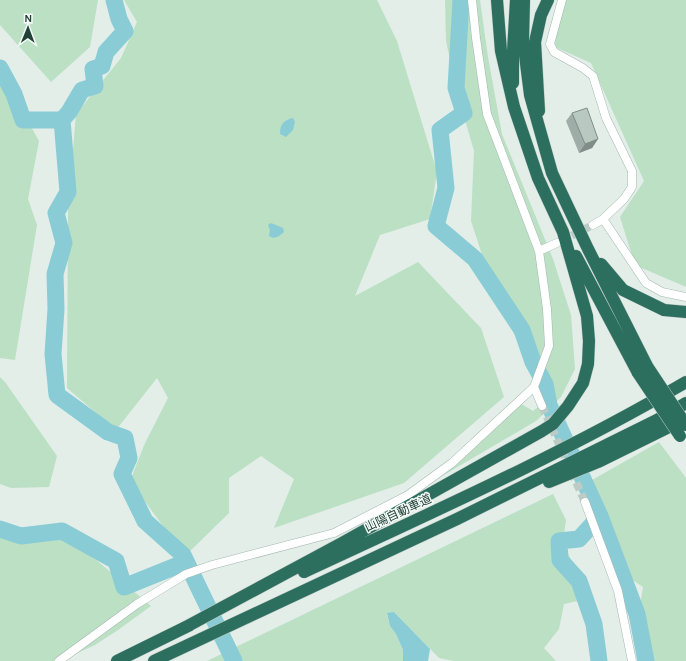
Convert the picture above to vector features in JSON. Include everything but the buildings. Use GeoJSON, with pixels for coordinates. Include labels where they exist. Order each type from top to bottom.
{"type":"FeatureCollection","features":[{"type":"Feature","properties":{"kind":"highway"},"geometry":{"type":"LineString","coordinates":[[497,0],[501,51],[514,107],[538,178],[563,232],[683,440]]}},
{"type":"Feature","properties":{"kind":"highway"},"geometry":{"type":"LineString","coordinates":[[514,107],[513,51],[516,0]]}},
{"type":"Feature","properties":{"kind":"highway"},"geometry":{"type":"LineString","coordinates":[[524,0],[523,40],[530,95],[552,173],[642,370],[686,425]]}},
{"type":"Feature","properties":{"kind":"highway"},"geometry":{"type":"LineString","coordinates":[[540,132],[535,42],[541,15],[548,0]]}},
{"type":"Feature","properties":{"kind":"highway"},"geometry":{"type":"LineString","coordinates":[[184,628],[507,452],[553,424],[568,406],[583,383],[588,364],[589,341],[587,316],[563,232]]}},
{"type":"Feature","properties":{"kind":"highway"},"geometry":{"type":"LineString","coordinates":[[588,249],[623,290],[664,310],[686,312]]}},
{"type":"Feature","properties":{"kind":"highway","name":"山陽自動車道"},"geometry":{"type":"LineString","coordinates":[[117,661],[523,469],[648,404],[686,382]]}},
{"type":"Feature","properties":{"kind":"highway"},"geometry":{"type":"LineString","coordinates":[[154,661],[457,519],[657,420],[686,403]]}},
{"type":"Feature","properties":{"kind":"highway"},"geometry":{"type":"LineString","coordinates":[[457,519],[598,462],[686,419]]}},
{"type":"Feature","properties":{"kind":"street"},"geometry":{"type":"LineString","coordinates":[[59,661],[137,604],[186,574],[212,565],[334,533],[408,495],[452,463],[534,387],[549,346],[547,309],[539,251],[487,114],[472,0]]}},
{"type":"Feature","properties":{"kind":"street"},"geometry":{"type":"LineString","coordinates":[[562,0],[550,44],[554,52],[583,68],[593,76],[606,118],[632,171],[632,187],[624,199],[603,219],[593,225]]}},
{"type":"Feature","properties":{"kind":"street"},"geometry":{"type":"LineString","coordinates":[[603,219],[646,283],[662,292],[686,297]]}},
{"type":"Feature","properties":{"kind":"street"},"geometry":{"type":"LineString","coordinates":[[539,251],[557,243]]}},
{"type":"Feature","properties":{"kind":"street"},"geometry":{"type":"LineString","coordinates":[[534,387],[542,406]]}},
{"type":"Feature","properties":{"kind":"street"},"geometry":{"type":"LineString","coordinates":[[585,502],[618,591],[632,661]]}},
{"type":"Feature","properties":{"kind":"green space"},"geometry":{"type":"Polygon","coordinates":[[[0,0],[98,0],[90,47],[51,82],[0,25],[0,0]]]}},
{"type":"Feature","properties":{"kind":"green space"},"geometry":{"type":"Polygon","coordinates":[[[124,0],[377,0],[397,41],[437,172],[430,219],[380,235],[355,296],[418,262],[481,328],[504,397],[404,483],[274,528],[294,479],[261,456],[229,478],[229,513],[185,556],[130,481],[145,443],[168,398],[157,378],[116,430],[67,388],[68,209],[76,114],[121,58],[137,22],[124,0]]]}},
{"type":"Feature","properties":{"kind":"green space"},"geometry":{"type":"Polygon","coordinates":[[[445,0],[480,0],[488,57],[502,134],[553,259],[571,315],[575,369],[561,397],[536,421],[442,476],[520,403],[533,411],[553,395],[539,356],[526,359],[494,291],[471,221],[474,151],[458,96],[446,41],[445,0]]]}},
{"type":"Feature","properties":{"kind":"green space"},"geometry":{"type":"Polygon","coordinates":[[[560,0],[686,0],[686,287],[635,265],[620,217],[644,181],[591,63],[555,47],[557,6],[560,0]]]}},
{"type":"Feature","properties":{"kind":"green space"},"geometry":{"type":"Polygon","coordinates":[[[0,75],[8,85],[39,141],[28,199],[37,225],[15,360],[0,358],[0,75]]]}},
{"type":"Feature","properties":{"kind":"green space"},"geometry":{"type":"Polygon","coordinates":[[[0,377],[57,456],[49,487],[11,488],[0,484],[0,377]]]}},
{"type":"Feature","properties":{"kind":"green space"},"geometry":{"type":"Polygon","coordinates":[[[659,442],[686,478],[686,661],[651,661],[640,606],[643,587],[628,577],[592,480],[659,442]]]}},
{"type":"Feature","properties":{"kind":"green space"},"geometry":{"type":"Polygon","coordinates":[[[553,494],[566,520],[563,541],[587,599],[564,604],[559,629],[544,648],[556,661],[454,661],[439,658],[394,612],[387,614],[390,626],[396,634],[403,650],[403,661],[207,661],[553,494]]]}},
{"type":"Feature","properties":{"kind":"green space"},"geometry":{"type":"Polygon","coordinates":[[[0,527],[6,529],[57,527],[151,606],[95,645],[60,661],[0,661],[0,527]]]}},
{"type":"Feature","properties":{"kind":"water"},"geometry":{"type":"Polygon","coordinates":[[[293,118],[295,122],[293,130],[286,137],[280,134],[283,123],[293,118]]]}},
{"type":"Feature","properties":{"kind":"water"},"geometry":{"type":"Polygon","coordinates":[[[271,223],[283,228],[284,232],[275,238],[269,236],[270,230],[268,225],[271,223]]]}},
{"type":"Feature","properties":{"kind":"water"},"geometry":{"type":"Polygon","coordinates":[[[394,612],[430,649],[428,661],[403,661],[403,650],[396,634],[390,626],[387,613],[394,612]]]}},
{"type":"Feature","properties":{"kind":"waterway"},"geometry":{"type":"LineString","coordinates":[[62,120],[69,112],[82,90],[95,86],[93,69],[102,66],[106,52],[125,31],[119,19],[114,0]]}},
{"type":"Feature","properties":{"kind":"waterway"},"geometry":{"type":"LineString","coordinates":[[461,0],[456,88],[464,113],[440,130],[446,188],[436,226],[475,259],[522,330],[533,362],[545,384],[549,405],[600,516],[637,614],[646,661]]}},
{"type":"Feature","properties":{"kind":"waterway"},"geometry":{"type":"LineString","coordinates":[[0,68],[14,94],[23,120],[62,120],[68,192],[56,213],[64,243],[55,274],[56,309],[53,354],[57,395],[108,432],[125,438],[129,458],[122,474],[145,521],[183,555],[234,661]]}},
{"type":"Feature","properties":{"kind":"waterway"},"geometry":{"type":"LineString","coordinates":[[599,661],[594,624],[579,581],[560,560],[559,541],[579,539],[600,516]]}},
{"type":"Feature","properties":{"kind":"waterway"},"geometry":{"type":"LineString","coordinates":[[0,529],[21,536],[62,531],[116,561],[124,587],[186,562]]}},
{"type":"Feature","properties":{"kind":"tunnel"},"geometry":{"type":"LineString","coordinates":[[561,241],[593,225]]}},
{"type":"Feature","properties":{"kind":"tunnel"},"geometry":{"type":"LineString","coordinates":[[542,406],[585,502]]}}]}
